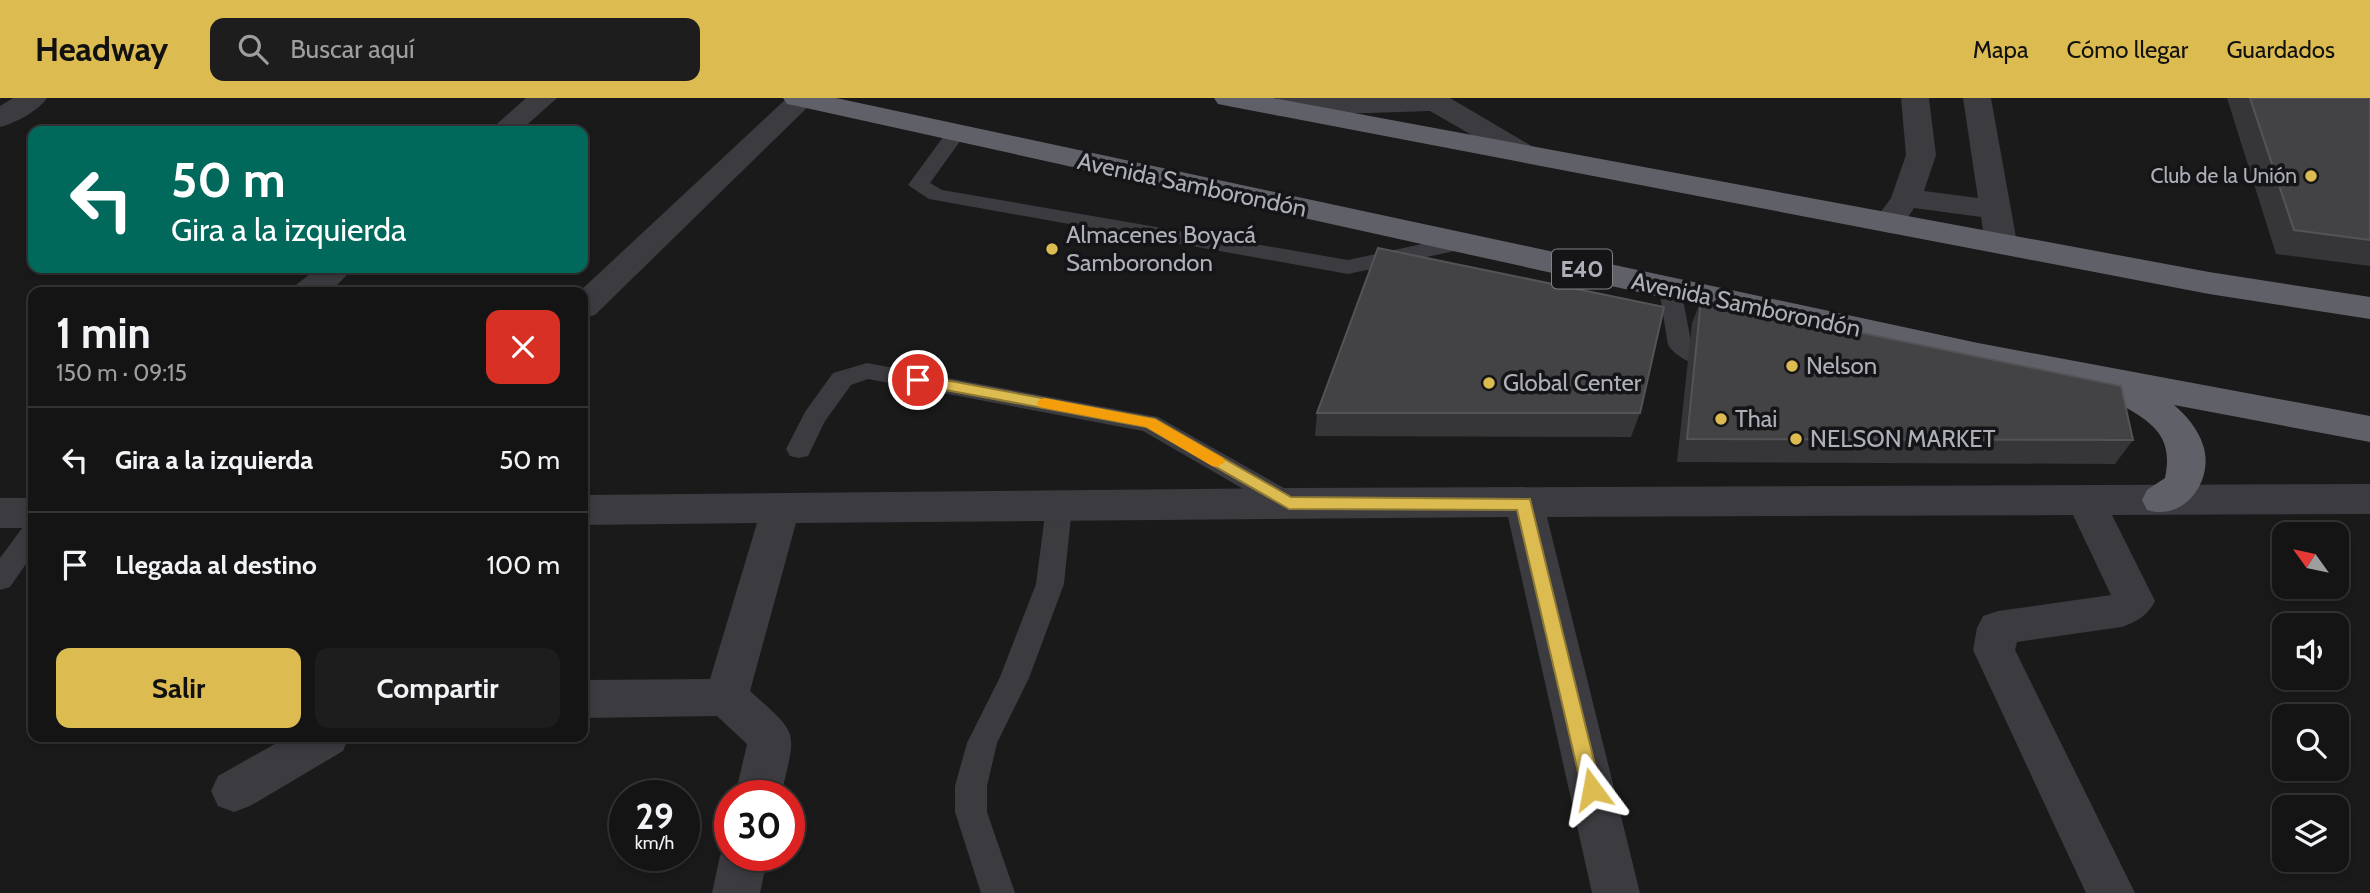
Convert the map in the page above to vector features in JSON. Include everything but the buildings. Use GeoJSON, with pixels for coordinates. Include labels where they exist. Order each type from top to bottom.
{"type":"FeatureCollection","features":[{"type":"Feature","properties":{"kind":"highway"},"geometry":{"type":"LineString","coordinates":[[1228,98],[1525,154],[1898,210],[2001,243],[2209,283],[2370,308]]}},
{"type":"Feature","properties":{"kind":"highway","name":"Avenida Samborondón"},"geometry":{"type":"LineString","coordinates":[[799,99],[1670,289],[2054,382],[2370,429]]}},
{"type":"Feature","properties":{"kind":"highway"},"geometry":{"type":"LineString","coordinates":[[2054,382],[2126,393],[2145,401],[2163,414],[2182,438],[2188,463],[2181,485],[2161,500]]}},
{"type":"Feature","properties":{"kind":"street"},"geometry":{"type":"LineString","coordinates":[[0,118],[33,98]]}},
{"type":"Feature","properties":{"kind":"street"},"geometry":{"type":"LineString","coordinates":[[509,126],[543,98]]}},
{"type":"Feature","properties":{"kind":"street"},"geometry":{"type":"LineString","coordinates":[[1915,98],[1921,155],[1898,210],[1997,210]]}},
{"type":"Feature","properties":{"kind":"street"},"geometry":{"type":"LineString","coordinates":[[1977,98],[2001,243]]}},
{"type":"Feature","properties":{"kind":"street"},"geometry":{"type":"LineString","coordinates":[[588,302],[799,99]]}},
{"type":"Feature","properties":{"kind":"street"},"geometry":{"type":"LineString","coordinates":[[1278,107],[1437,100],[1525,154]]}},
{"type":"Feature","properties":{"kind":"street"},"geometry":{"type":"LineString","coordinates":[[315,287],[332,273]]}},
{"type":"Feature","properties":{"kind":"street"},"geometry":{"type":"LineString","coordinates":[[588,510],[1289,503],[2370,499]]}},
{"type":"Feature","properties":{"kind":"street"},"geometry":{"type":"LineString","coordinates":[[2086,500],[2134,601],[2122,610],[1998,628],[1994,650],[2111,893]]}},
{"type":"Feature","properties":{"kind":"street"},"geometry":{"type":"LineString","coordinates":[[1524,504],[1616,893]]}},
{"type":"Feature","properties":{"kind":"street"},"geometry":{"type":"LineString","coordinates":[[726,697],[781,508]]}},
{"type":"Feature","properties":{"kind":"street"},"geometry":{"type":"LineString","coordinates":[[0,513],[28,513]]}},
{"type":"Feature","properties":{"kind":"street"},"geometry":{"type":"LineString","coordinates":[[588,699],[726,697],[771,738],[762,780]]}},
{"type":"Feature","properties":{"kind":"street"},"geometry":{"type":"LineString","coordinates":[[234,791],[318,742]]}},
{"type":"Feature","properties":{"kind":"street"},"geometry":{"type":"LineString","coordinates":[[736,893],[741,871]]}},
{"type":"Feature","properties":{"kind":"lane"},"geometry":{"type":"LineString","coordinates":[[956,134],[918,185],[936,195],[1348,267],[1459,243]]}},
{"type":"Feature","properties":{"kind":"lane"},"geometry":{"type":"LineString","coordinates":[[1670,289],[1680,345],[1703,358],[1743,369]]}},
{"type":"Feature","properties":{"kind":"lane"},"geometry":{"type":"LineString","coordinates":[[799,449],[814,418],[842,379],[867,371],[1149,423],[1289,503]]}},
{"type":"Feature","properties":{"kind":"lane"},"geometry":{"type":"LineString","coordinates":[[998,893],[971,812],[971,786],[982,743],[1014,678],[1050,584],[1059,507]]}},
{"type":"Feature","properties":{"kind":"lane"},"geometry":{"type":"LineString","coordinates":[[0,579],[28,541]]}},
{"type":"Feature","properties":{"kind":"slow traffic"},"geometry":{"type":"LineString","coordinates":[[1044,403],[1149,423],[1217,462]]}},
{"type":"Feature","properties":{"kind":"place","name":"Club de la Unión"},"geometry":{"type":"Point","coordinates":[2311,176]}},
{"type":"Feature","properties":{"kind":"place","name":"Almacenes Boyacá Samborondon"},"geometry":{"type":"Point","coordinates":[1052,249]}},
{"type":"Feature","properties":{"kind":"place","name":"Nelson"},"geometry":{"type":"Point","coordinates":[1792,366]}},
{"type":"Feature","properties":{"kind":"place","name":"Global Center"},"geometry":{"type":"Point","coordinates":[1489,383]}},
{"type":"Feature","properties":{"kind":"place","name":"Thai"},"geometry":{"type":"Point","coordinates":[1721,419]}},
{"type":"Feature","properties":{"kind":"place","name":"NELSON MARKET"},"geometry":{"type":"Point","coordinates":[1796,439]}},
{"type":"Feature","properties":{"kind":"route"},"geometry":{"type":"LineString","coordinates":[[918,380],[1149,423],[1289,503],[1524,504],[1592,789]]}}]}
